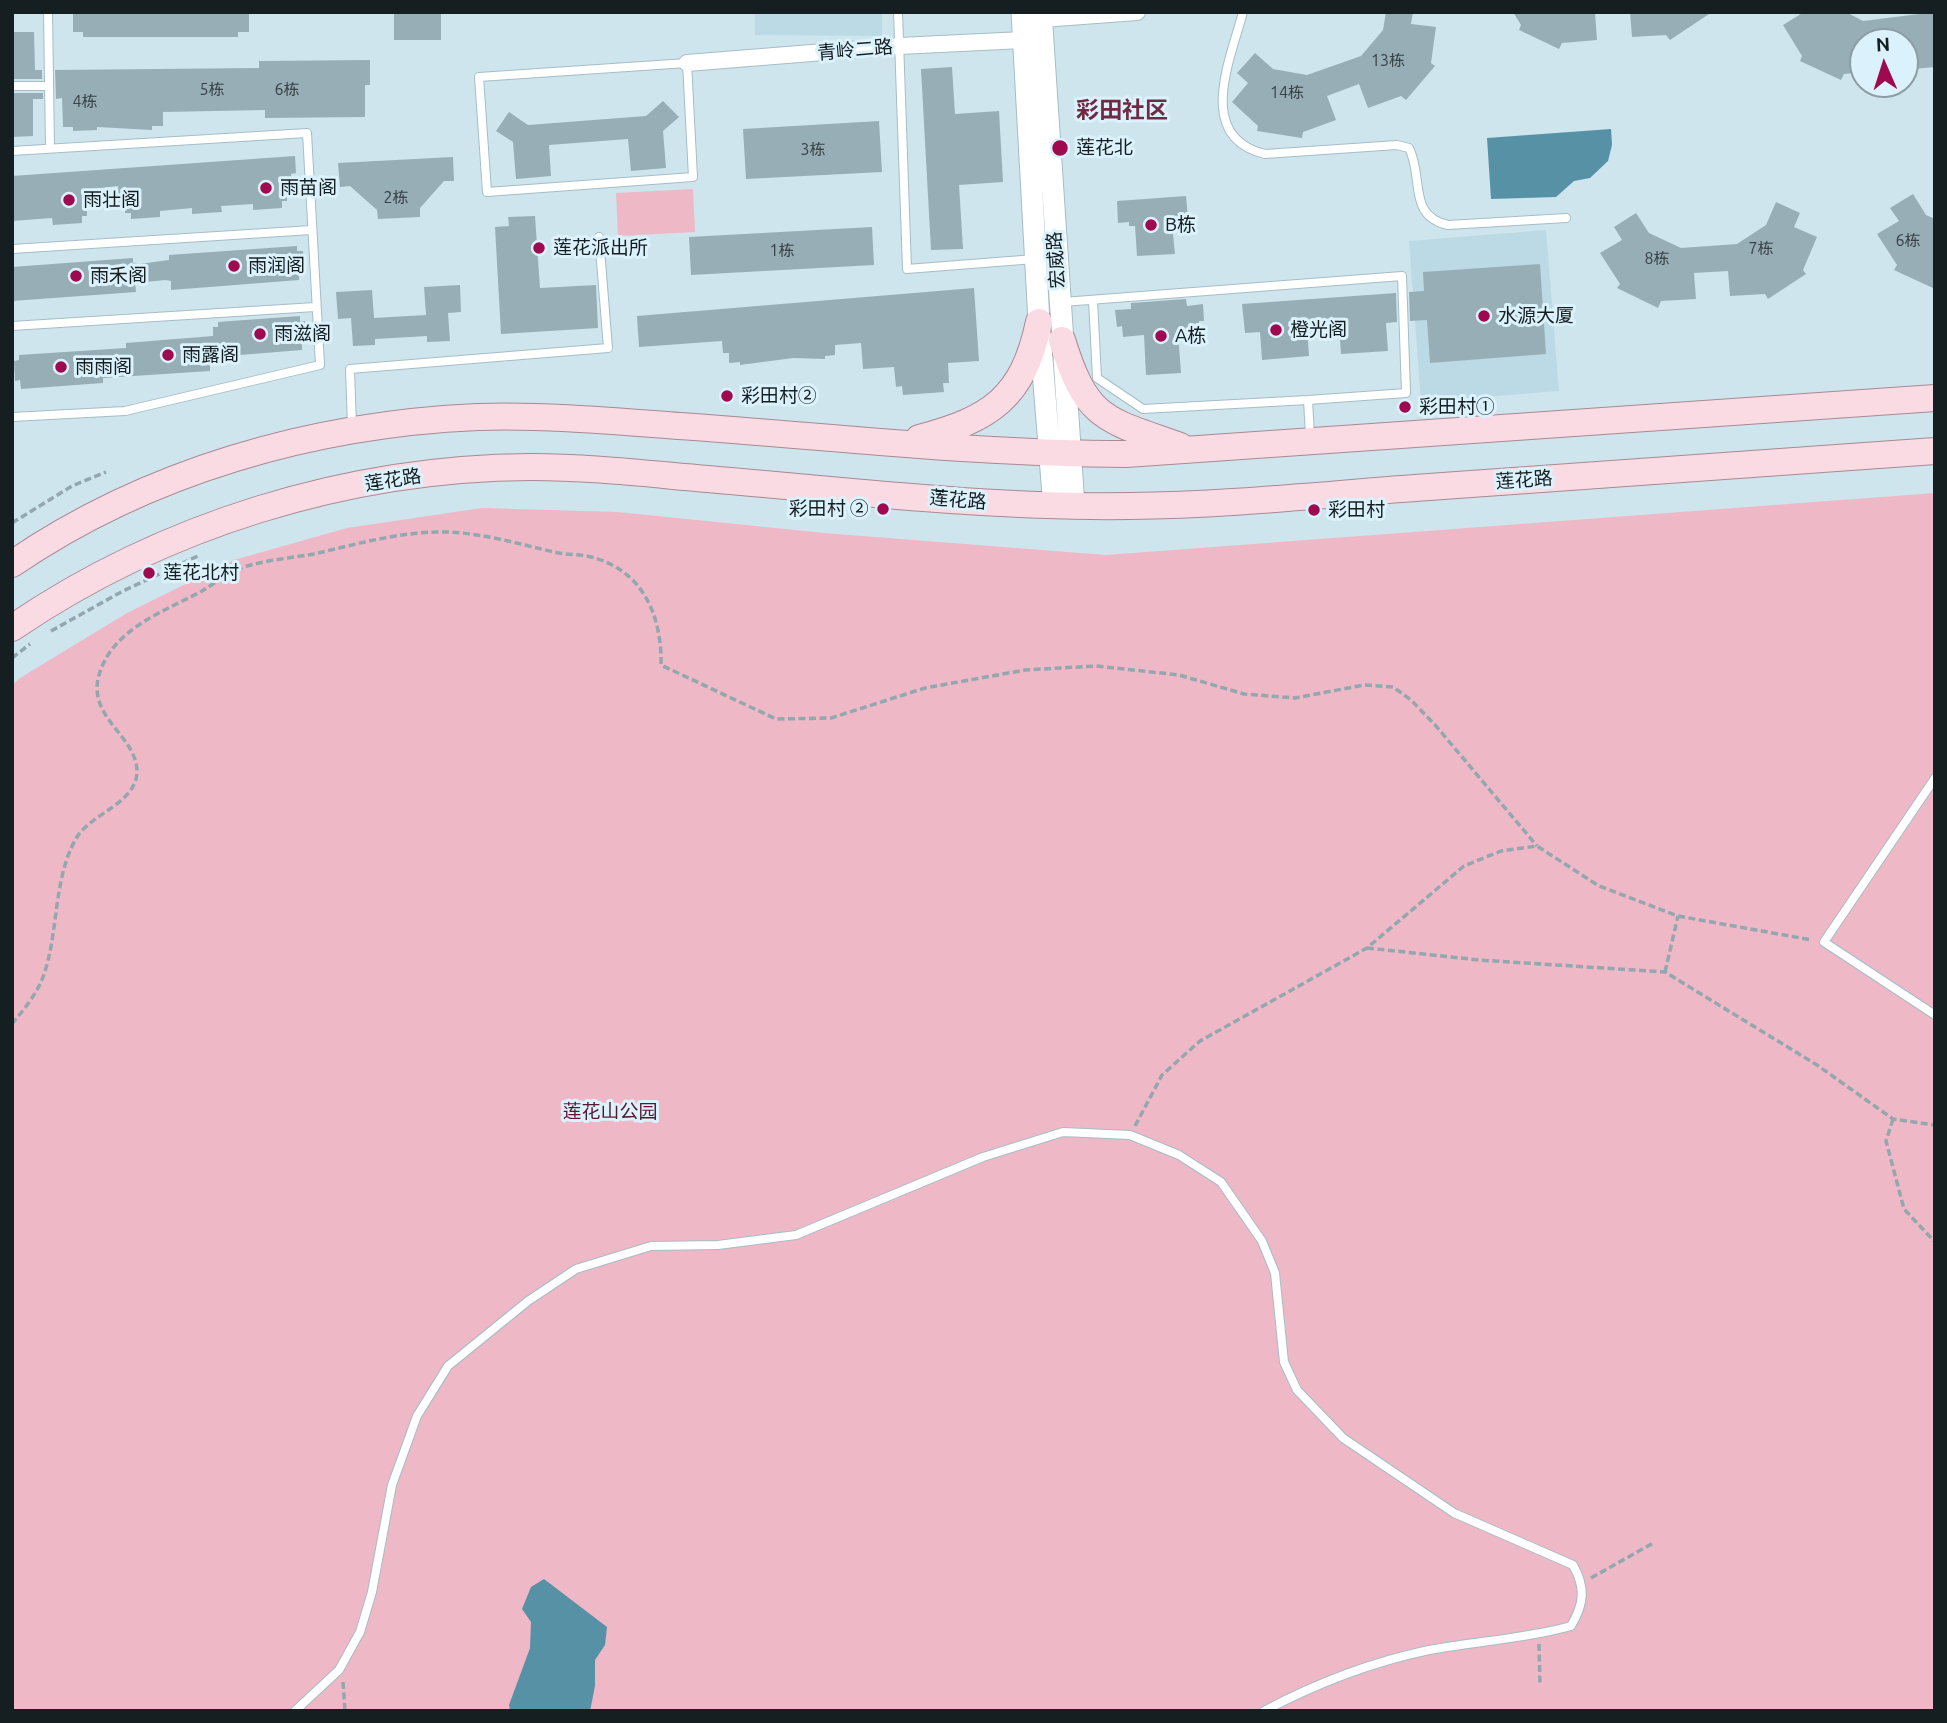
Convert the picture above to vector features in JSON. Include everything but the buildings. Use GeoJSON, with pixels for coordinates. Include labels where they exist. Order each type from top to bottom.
{"type":"FeatureCollection","features":[{"type":"Feature","properties":{"kind":"main road"},"geometry":{"type":"LineString","coordinates":[[902,442],[948,430],[992,410],[1008,396],[1018,382],[1034,345],[1039,322]]}},
{"type":"Feature","properties":{"kind":"main road"},"geometry":{"type":"LineString","coordinates":[[1062,340],[1079,387],[1098,412],[1133,431],[1194,451]]}},
{"type":"Feature","properties":{"kind":"main road"},"geometry":{"type":"LineString","coordinates":[[14,562],[87,520],[178,478],[248,454],[353,430],[477,417],[528,417],[1060,454],[1194,451],[1935,398]]}},
{"type":"Feature","properties":{"kind":"main road","name":"莲花路"},"geometry":{"type":"LineString","coordinates":[[21,622],[113,569],[245,514],[338,489],[432,473],[480,469],[576,468],[1064,507],[1173,505],[1935,451]]}},
{"type":"Feature","properties":{"kind":"street"},"geometry":{"type":"LineString","coordinates":[[1035,15],[1137,12]]}},
{"type":"Feature","properties":{"kind":"street","name":"宏威路"},"geometry":{"type":"LineString","coordinates":[[1035,15],[1023,40],[1045,258],[1059,303],[1062,340],[1060,454]]}},
{"type":"Feature","properties":{"kind":"street","name":"宏威路"},"geometry":{"type":"LineString","coordinates":[[1035,15],[1045,258],[1039,322],[1060,454],[1064,507]]}},
{"type":"Feature","properties":{"kind":"street","name":"青岭二路"},"geometry":{"type":"LineString","coordinates":[[687,63],[899,46],[1023,40]]}},
{"type":"Feature","properties":{"kind":"lane"},"geometry":{"type":"LineString","coordinates":[[48,12],[50,148]]}},
{"type":"Feature","properties":{"kind":"lane"},"geometry":{"type":"LineString","coordinates":[[898,12],[907,269],[1045,258]]}},
{"type":"Feature","properties":{"kind":"lane"},"geometry":{"type":"LineString","coordinates":[[1243,12],[1224,80],[1223,116],[1228,132],[1245,149],[1265,154],[1397,145],[1409,148],[1415,159],[1423,211],[1434,222],[1448,225],[1566,218]]}},
{"type":"Feature","properties":{"kind":"lane"},"geometry":{"type":"LineString","coordinates":[[687,63],[693,177],[487,192],[480,77],[687,63]]}},
{"type":"Feature","properties":{"kind":"lane"},"geometry":{"type":"LineString","coordinates":[[12,86],[49,86]]}},
{"type":"Feature","properties":{"kind":"lane"},"geometry":{"type":"LineString","coordinates":[[12,150],[307,133],[320,365],[125,411],[12,417]]}},
{"type":"Feature","properties":{"kind":"lane"},"geometry":{"type":"LineString","coordinates":[[12,250],[312,230]]}},
{"type":"Feature","properties":{"kind":"lane"},"geometry":{"type":"LineString","coordinates":[[353,430],[350,369],[608,348],[599,237]]}},
{"type":"Feature","properties":{"kind":"lane"},"geometry":{"type":"LineString","coordinates":[[1059,303],[1093,300],[1402,276],[1406,393],[1143,409],[1097,379],[1093,300]]}},
{"type":"Feature","properties":{"kind":"lane"},"geometry":{"type":"LineString","coordinates":[[12,327],[315,307]]}},
{"type":"Feature","properties":{"kind":"lane"},"geometry":{"type":"LineString","coordinates":[[1308,400],[1310,442]]}},
{"type":"Feature","properties":{"kind":"lane"},"geometry":{"type":"LineString","coordinates":[[12,638],[21,622]]}},
{"type":"Feature","properties":{"kind":"lane"},"geometry":{"type":"LineString","coordinates":[[1935,778],[1824,942],[1935,1015]]}},
{"type":"Feature","properties":{"kind":"lane"},"geometry":{"type":"LineString","coordinates":[[295,1711],[340,1670],[360,1632],[368,1605],[391,1485],[417,1416],[448,1366],[528,1301],[576,1269],[651,1247],[718,1245],[796,1235],[983,1157],[1063,1132],[1130,1135],[1180,1155],[1221,1182],[1262,1241],[1275,1273],[1284,1362],[1297,1390],[1343,1438],[1454,1513],[1573,1565],[1583,1582],[1582,1607],[1571,1626],[1539,1635],[1428,1651],[1345,1674],[1264,1711]]}},
{"type":"Feature","properties":{"kind":"path"},"geometry":{"type":"LineString","coordinates":[[12,523],[72,486],[106,472]]}},
{"type":"Feature","properties":{"kind":"path"},"geometry":{"type":"LineString","coordinates":[[12,1024],[44,975],[62,878],[77,837],[96,817],[132,789],[137,773],[134,755],[102,711],[98,693],[98,680],[105,662],[120,640],[153,614],[243,567],[436,532],[485,535],[558,554],[590,556],[612,565],[635,581],[650,601],[661,646],[661,665],[776,719],[831,718],[925,688],[1025,670],[1084,667],[1179,675],[1244,694],[1294,698],[1364,685],[1393,687],[1411,700],[1437,726],[1537,846],[1599,886],[1678,916],[1824,942]]}},
{"type":"Feature","properties":{"kind":"path"},"geometry":{"type":"LineString","coordinates":[[1130,1135],[1162,1075],[1200,1041],[1367,948],[1464,866],[1502,851],[1537,846]]}},
{"type":"Feature","properties":{"kind":"path"},"geometry":{"type":"LineString","coordinates":[[1665,972],[1678,916]]}},
{"type":"Feature","properties":{"kind":"path"},"geometry":{"type":"LineString","coordinates":[[1367,948],[1479,960],[1665,972],[1816,1065],[1893,1119],[1935,1125]]}},
{"type":"Feature","properties":{"kind":"path"},"geometry":{"type":"LineString","coordinates":[[1893,1119],[1886,1141],[1904,1209],[1935,1242]]}},
{"type":"Feature","properties":{"kind":"path"},"geometry":{"type":"LineString","coordinates":[[1583,1582],[1655,1542]]}},
{"type":"Feature","properties":{"kind":"path"},"geometry":{"type":"LineString","coordinates":[[1539,1635],[1540,1686]]}},
{"type":"Feature","properties":{"kind":"path"},"geometry":{"type":"LineString","coordinates":[[340,1670],[345,1691],[345,1711]]}},
{"type":"Feature","properties":{"kind":"shaded area"},"geometry":{"type":"Polygon","coordinates":[[[755,12],[882,12],[882,36],[755,35],[755,12]]]}},
{"type":"Feature","properties":{"kind":"shaded area","name":"水源大厦"},"geometry":{"type":"Polygon","coordinates":[[[1546,230],[1559,391],[1421,402],[1409,241],[1546,230]]]}},
{"type":"Feature","properties":{"kind":"green space"},"geometry":{"type":"Polygon","coordinates":[[[693,189],[695,232],[618,236],[616,193],[693,189]]]}},
{"type":"Feature","properties":{"kind":"green space","name":"莲花山公园"},"geometry":{"type":"Polygon","coordinates":[[[1935,493],[1935,1711],[12,1711],[12,685],[20,678],[127,613],[234,560],[347,528],[482,508],[618,512],[824,533],[1106,555],[1935,493]]]}},
{"type":"Feature","properties":{"kind":"water"},"geometry":{"type":"Polygon","coordinates":[[[1611,129],[1612,145],[1608,161],[1590,178],[1574,181],[1556,197],[1491,199],[1487,138],[1611,129]]]}},
{"type":"Feature","properties":{"kind":"water"},"geometry":{"type":"Polygon","coordinates":[[[544,1579],[607,1627],[605,1645],[595,1660],[595,1686],[590,1711],[510,1711],[509,1705],[530,1648],[531,1622],[522,1609],[531,1587],[544,1579]]]}},
{"type":"Feature","properties":{"kind":"place","name":"莲花北"},"geometry":{"type":"Point","coordinates":[1060,148]}},
{"type":"Feature","properties":{"kind":"place","name":"雨苗阁"},"geometry":{"type":"Point","coordinates":[266,188]}},
{"type":"Feature","properties":{"kind":"place","name":"雨壮阁"},"geometry":{"type":"Point","coordinates":[69,200]}},
{"type":"Feature","properties":{"kind":"place","name":"B栋"},"geometry":{"type":"Point","coordinates":[1151,225]}},
{"type":"Feature","properties":{"kind":"place","name":"莲花派出所"},"geometry":{"type":"Point","coordinates":[539,248]}},
{"type":"Feature","properties":{"kind":"place","name":"雨润阁"},"geometry":{"type":"Point","coordinates":[234,266]}},
{"type":"Feature","properties":{"kind":"place","name":"雨禾阁"},"geometry":{"type":"Point","coordinates":[76,276]}},
{"type":"Feature","properties":{"kind":"place","name":"水源大厦"},"geometry":{"type":"Point","coordinates":[1484,316]}},
{"type":"Feature","properties":{"kind":"place","name":"橙光阁"},"geometry":{"type":"Point","coordinates":[1276,330]}},
{"type":"Feature","properties":{"kind":"place","name":"雨滋阁"},"geometry":{"type":"Point","coordinates":[260,334]}},
{"type":"Feature","properties":{"kind":"place","name":"A栋"},"geometry":{"type":"Point","coordinates":[1161,336]}},
{"type":"Feature","properties":{"kind":"place","name":"雨露阁"},"geometry":{"type":"Point","coordinates":[168,355]}},
{"type":"Feature","properties":{"kind":"place","name":"雨雨阁"},"geometry":{"type":"Point","coordinates":[61,367]}},
{"type":"Feature","properties":{"kind":"place","name":"彩田村②"},"geometry":{"type":"Point","coordinates":[727,396]}},
{"type":"Feature","properties":{"kind":"place","name":"彩田村①"},"geometry":{"type":"Point","coordinates":[1405,407]}},
{"type":"Feature","properties":{"kind":"place","name":"彩田村 ②"},"geometry":{"type":"Point","coordinates":[883,509]}},
{"type":"Feature","properties":{"kind":"place","name":"彩田村"},"geometry":{"type":"Point","coordinates":[1314,510]}},
{"type":"Feature","properties":{"kind":"place","name":"莲花北村"},"geometry":{"type":"Point","coordinates":[149,573]}},
{"type":"Feature","properties":{"kind":"district","name":"彩田社区"},"geometry":{"type":"Point","coordinates":[1122,110]}}]}
